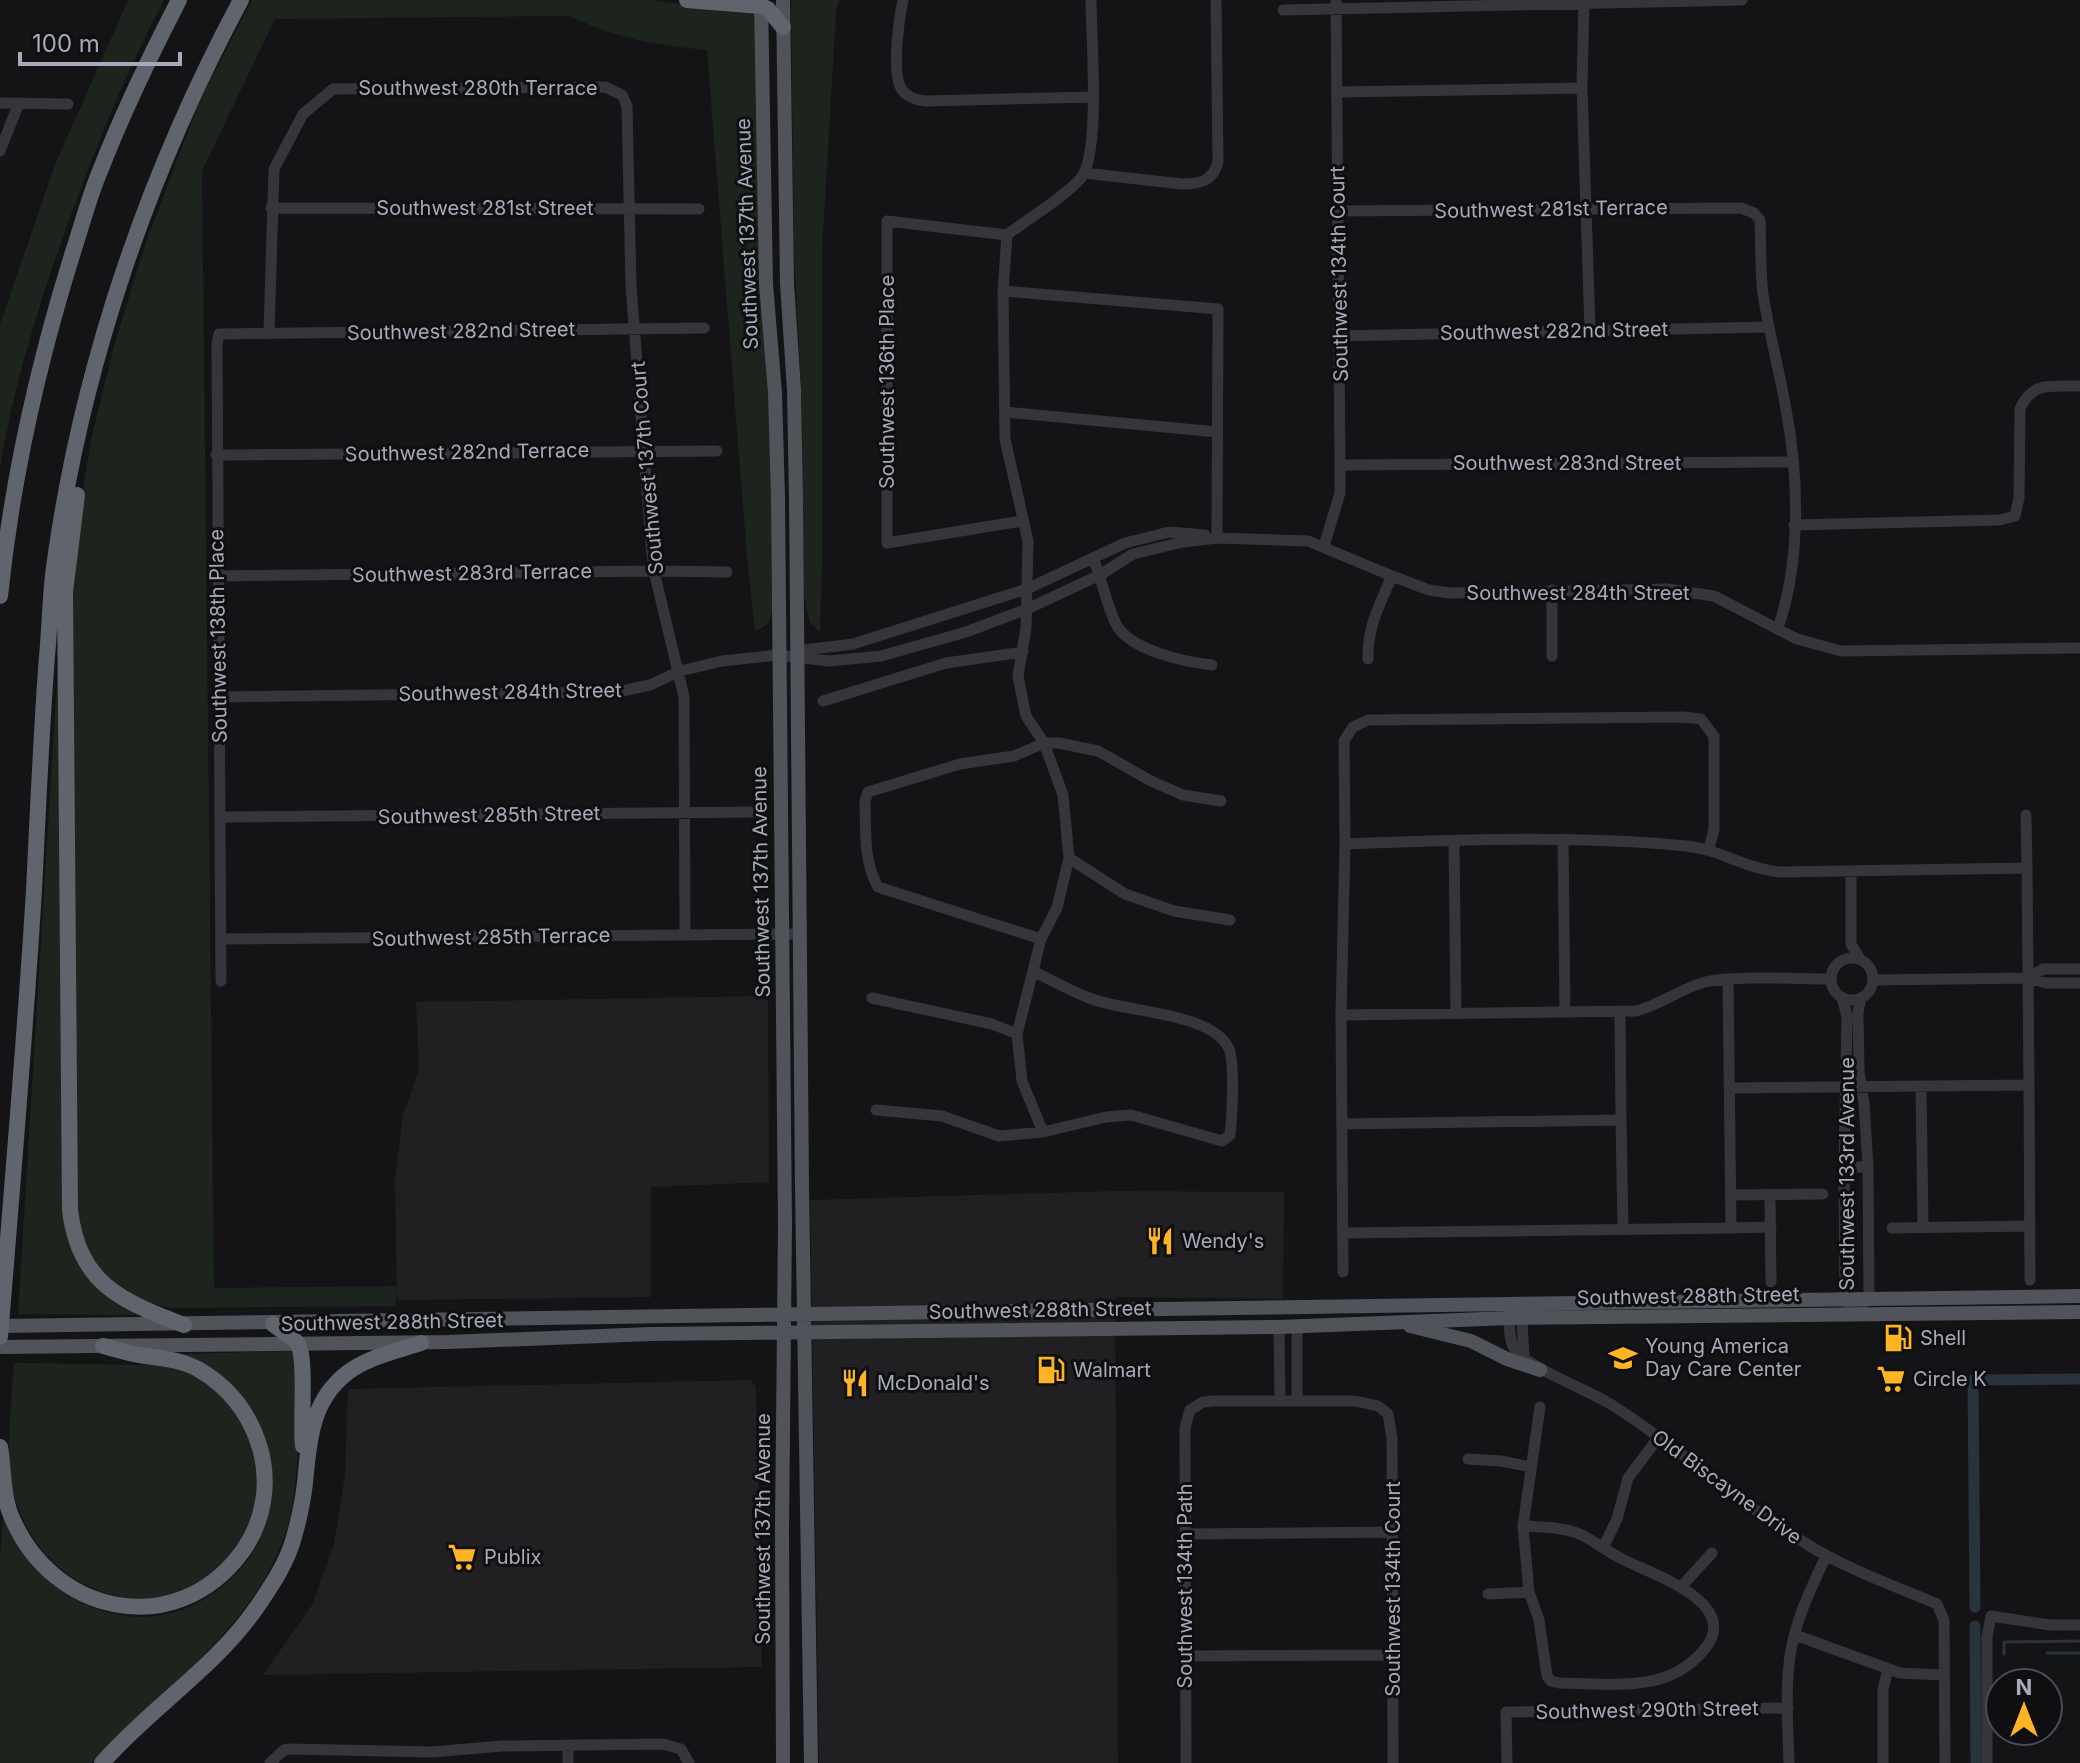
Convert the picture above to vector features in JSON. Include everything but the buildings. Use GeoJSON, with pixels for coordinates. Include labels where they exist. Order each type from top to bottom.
{"type":"FeatureCollection","features":[{"type":"Feature","properties":{"kind":"highway"},"geometry":{"type":"LineString","coordinates":[[0,596],[2,565],[30,409],[58,299],[98,173],[147,62],[179,0]]}},
{"type":"Feature","properties":{"kind":"highway"},"geometry":{"type":"LineString","coordinates":[[0,1337],[31,939],[54,568],[80,432],[114,304],[156,179],[204,70],[241,0]]}},
{"type":"Feature","properties":{"kind":"highway"},"geometry":{"type":"LineString","coordinates":[[687,0],[761,3],[783,27]]}},
{"type":"Feature","properties":{"kind":"highway"},"geometry":{"type":"LineString","coordinates":[[80,432],[79,475],[65,592],[71,1219],[77,1247],[96,1276],[111,1291],[143,1309],[184,1325]]}},
{"type":"Feature","properties":{"kind":"highway"},"geometry":{"type":"LineString","coordinates":[[102,1763],[233,1636],[277,1577],[293,1541],[305,1481],[301,1429],[302,1364],[298,1344],[273,1324]]}},
{"type":"Feature","properties":{"kind":"highway"},"geometry":{"type":"LineString","coordinates":[[305,1459],[318,1409],[333,1387],[349,1372],[369,1361],[421,1343]]}},
{"type":"Feature","properties":{"kind":"highway"},"geometry":{"type":"LineString","coordinates":[[0,1447],[3,1484],[16,1524],[39,1561],[72,1589],[115,1605],[135,1608],[157,1606],[196,1594],[229,1570],[256,1529],[264,1496],[263,1459],[248,1418],[227,1390],[197,1368],[171,1359],[103,1346]]}},
{"type":"Feature","properties":{"kind":"main road","name":"Southwest 137th Avenue"},"geometry":{"type":"LineString","coordinates":[[783,0],[787,283],[794,422],[811,1763]]}},
{"type":"Feature","properties":{"kind":"main road","name":"Southwest 137th Avenue"},"geometry":{"type":"LineString","coordinates":[[761,3],[766,284],[775,393],[777,468],[784,1143],[783,1763]]}},
{"type":"Feature","properties":{"kind":"main road"},"geometry":{"type":"LineString","coordinates":[[784,1143],[802,1143]]}},
{"type":"Feature","properties":{"kind":"main road","name":"Southwest 288th Street"},"geometry":{"type":"LineString","coordinates":[[0,1347],[421,1343],[651,1334],[1297,1327],[1869,1298],[2080,1296]]}},
{"type":"Feature","properties":{"kind":"main road","name":"Southwest 288th Street"},"geometry":{"type":"LineString","coordinates":[[0,1326],[1515,1302],[1855,1314],[2080,1312]]}},
{"type":"Feature","properties":{"kind":"main road"},"geometry":{"type":"LineString","coordinates":[[1394,1321],[1471,1341],[1507,1359],[1540,1370]]}},
{"type":"Feature","properties":{"kind":"street"},"geometry":{"type":"LineString","coordinates":[[903,0],[899,22],[898,73],[903,91],[913,98],[925,101],[1092,97]]}},
{"type":"Feature","properties":{"kind":"street"},"geometry":{"type":"LineString","coordinates":[[1043,1132],[1022,1081],[1017,1034],[1041,939],[1057,908],[1069,858],[1063,795],[1044,743],[1026,716],[1018,676],[1027,609],[1028,541],[1005,439],[1003,291],[1007,235],[1071,187],[1084,173],[1091,157],[1091,0]]}},
{"type":"Feature","properties":{"kind":"street"},"geometry":{"type":"LineString","coordinates":[[1084,173],[1182,184],[1198,183],[1211,177],[1218,162],[1216,0]]}},
{"type":"Feature","properties":{"kind":"street"},"geometry":{"type":"LineString","coordinates":[[1283,10],[1336,4],[1742,0]]}},
{"type":"Feature","properties":{"kind":"street"},"geometry":{"type":"LineString","coordinates":[[1584,2],[1582,88],[1590,329]]}},
{"type":"Feature","properties":{"kind":"street","name":"Southwest 134th Court"},"geometry":{"type":"LineString","coordinates":[[1324,546],[1340,493],[1336,4]]}},
{"type":"Feature","properties":{"kind":"street","name":"Southwest 280th Terrace"},"geometry":{"type":"LineString","coordinates":[[271,208],[274,169],[303,114],[333,89],[605,87],[622,95]]}},
{"type":"Feature","properties":{"kind":"street"},"geometry":{"type":"LineString","coordinates":[[1337,92],[1582,88]]}},
{"type":"Feature","properties":{"kind":"street","name":"Southwest 137th Court"},"geometry":{"type":"LineString","coordinates":[[622,95],[627,106],[635,329],[654,571],[684,697],[685,934]]}},
{"type":"Feature","properties":{"kind":"street"},"geometry":{"type":"LineString","coordinates":[[0,103],[68,104]]}},
{"type":"Feature","properties":{"kind":"street"},"geometry":{"type":"LineString","coordinates":[[0,151],[19,103]]}},
{"type":"Feature","properties":{"kind":"street"},"geometry":{"type":"LineString","coordinates":[[269,332],[271,208]]}},
{"type":"Feature","properties":{"kind":"street","name":"Southwest 281st Street"},"geometry":{"type":"LineString","coordinates":[[271,208],[699,209]]}},
{"type":"Feature","properties":{"kind":"street","name":"Southwest 281st Terrace"},"geometry":{"type":"LineString","coordinates":[[1338,211],[1741,208],[1754,213],[1760,220],[1762,289],[1769,327]]}},
{"type":"Feature","properties":{"kind":"street","name":"Southwest 136th Place"},"geometry":{"type":"LineString","coordinates":[[1007,235],[887,221],[887,543],[1022,521]]}},
{"type":"Feature","properties":{"kind":"street"},"geometry":{"type":"LineString","coordinates":[[1003,291],[1218,309],[1217,538]]}},
{"type":"Feature","properties":{"kind":"street"},"geometry":{"type":"LineString","coordinates":[[1769,327],[1793,462],[1794,560],[1788,600],[1778,628]]}},
{"type":"Feature","properties":{"kind":"street","name":"Southwest 282nd Street"},"geometry":{"type":"LineString","coordinates":[[1339,336],[1769,327]]}},
{"type":"Feature","properties":{"kind":"street","name":"Southwest 282nd Street"},"geometry":{"type":"LineString","coordinates":[[219,334],[704,328]]}},
{"type":"Feature","properties":{"kind":"street","name":"Southwest 138th Place"},"geometry":{"type":"LineString","coordinates":[[219,334],[216,455],[221,939]]}},
{"type":"Feature","properties":{"kind":"street"},"geometry":{"type":"LineString","coordinates":[[1794,525],[2000,520],[2015,516],[2019,498],[2020,409],[2025,398],[2032,390],[2044,387],[2080,386]]}},
{"type":"Feature","properties":{"kind":"street"},"geometry":{"type":"LineString","coordinates":[[1005,412],[1217,432]]}},
{"type":"Feature","properties":{"kind":"street","name":"Southwest 282nd Terrace"},"geometry":{"type":"LineString","coordinates":[[216,455],[717,451]]}},
{"type":"Feature","properties":{"kind":"street","name":"Southwest 283nd Street"},"geometry":{"type":"LineString","coordinates":[[1340,465],[1793,462]]}},
{"type":"Feature","properties":{"kind":"street","name":"Southwest 284th Street"},"geometry":{"type":"LineString","coordinates":[[797,656],[804,650],[853,644],[1027,589],[1125,543],[1169,532],[1199,533],[1217,538]]}},
{"type":"Feature","properties":{"kind":"street","name":"Southwest 284th Street"},"geometry":{"type":"LineString","coordinates":[[219,697],[617,692],[650,685],[680,671],[722,661],[778,655],[829,661],[881,656],[966,632],[1027,609],[1100,575],[1133,554],[1183,542],[1217,538],[1308,541],[1429,590],[1450,593],[1693,591],[1714,596],[1797,639],[1841,651],[2080,648]]}},
{"type":"Feature","properties":{"kind":"street"},"geometry":{"type":"LineString","coordinates":[[1093,558],[1116,624],[1125,638],[1182,662],[1212,665]]}},
{"type":"Feature","properties":{"kind":"street","name":"Southwest 283rd Terrace"},"geometry":{"type":"LineString","coordinates":[[217,576],[727,572]]}},
{"type":"Feature","properties":{"kind":"street"},"geometry":{"type":"LineString","coordinates":[[1368,659],[1368,635],[1392,576]]}},
{"type":"Feature","properties":{"kind":"street"},"geometry":{"type":"LineString","coordinates":[[1552,590],[1552,656]]}},
{"type":"Feature","properties":{"kind":"street"},"geometry":{"type":"LineString","coordinates":[[823,701],[946,663],[1023,652]]}},
{"type":"Feature","properties":{"kind":"street"},"geometry":{"type":"LineString","coordinates":[[1343,1272],[1341,1015],[1344,741],[1348,731],[1368,720],[1701,719],[1714,736],[1714,829],[1709,849]]}},
{"type":"Feature","properties":{"kind":"street"},"geometry":{"type":"LineString","coordinates":[[1041,939],[878,887],[867,857],[865,801],[868,792],[960,764],[1014,756],[1044,743],[1059,743],[1098,751],[1183,795],[1221,801]]}},
{"type":"Feature","properties":{"kind":"street","name":"Southwest 285th Street"},"geometry":{"type":"LineString","coordinates":[[220,817],[758,812]]}},
{"type":"Feature","properties":{"kind":"street"},"geometry":{"type":"LineString","coordinates":[[2026,815],[2030,1280]]}},
{"type":"Feature","properties":{"kind":"street"},"geometry":{"type":"LineString","coordinates":[[1345,844],[1563,839],[1709,849],[1769,871],[2027,868]]}},
{"type":"Feature","properties":{"kind":"street"},"geometry":{"type":"LineString","coordinates":[[1563,839],[1565,1012]]}},
{"type":"Feature","properties":{"kind":"street"},"geometry":{"type":"LineString","coordinates":[[1454,841],[1456,1013]]}},
{"type":"Feature","properties":{"kind":"street"},"geometry":{"type":"LineString","coordinates":[[1069,858],[1125,894],[1174,911],[1230,920]]}},
{"type":"Feature","properties":{"kind":"street"},"geometry":{"type":"LineString","coordinates":[[1851,871],[1851,944],[1833,969],[1830,979],[1834,990],[1842,998],[1861,998],[1870,991],[1874,980],[1870,967],[1860,959],[1851,944]]}},
{"type":"Feature","properties":{"kind":"street","name":"Southwest 285th Terrace"},"geometry":{"type":"LineString","coordinates":[[221,939],[801,934]]}},
{"type":"Feature","properties":{"kind":"street"},"geometry":{"type":"LineString","coordinates":[[221,939],[221,981]]}},
{"type":"Feature","properties":{"kind":"street"},"geometry":{"type":"LineString","coordinates":[[1843,959],[1860,959]]}},
{"type":"Feature","properties":{"kind":"street"},"geometry":{"type":"LineString","coordinates":[[2028,978],[2043,969],[2080,969]]}},
{"type":"Feature","properties":{"kind":"street"},"geometry":{"type":"LineString","coordinates":[[876,1110],[942,1116],[999,1136],[1043,1132],[1106,1117],[1131,1115],[1222,1141],[1230,1135],[1230,1050],[1219,1035],[1194,1022],[1095,1000],[1033,971]]}},
{"type":"Feature","properties":{"kind":"street"},"geometry":{"type":"LineString","coordinates":[[1874,980],[2028,978],[2046,983],[2080,983]]}},
{"type":"Feature","properties":{"kind":"street"},"geometry":{"type":"LineString","coordinates":[[1341,1015],[1620,1011],[1647,1008],[1703,983],[1830,979]]}},
{"type":"Feature","properties":{"kind":"street"},"geometry":{"type":"LineString","coordinates":[[1728,980],[1731,1228]]}},
{"type":"Feature","properties":{"kind":"street"},"geometry":{"type":"LineString","coordinates":[[872,998],[992,1024],[1017,1034]]}},
{"type":"Feature","properties":{"kind":"street","name":"Southwest 133rd Avenue"},"geometry":{"type":"LineString","coordinates":[[1842,998],[1847,1016],[1845,1299],[1855,1314],[1869,1298],[1868,1167],[1858,1015],[1861,998]]}},
{"type":"Feature","properties":{"kind":"street"},"geometry":{"type":"LineString","coordinates":[[1620,1011],[1623,1229]]}},
{"type":"Feature","properties":{"kind":"street"},"geometry":{"type":"LineString","coordinates":[[1730,1088],[2029,1085]]}},
{"type":"Feature","properties":{"kind":"street"},"geometry":{"type":"LineString","coordinates":[[1921,1086],[1923,1228]]}},
{"type":"Feature","properties":{"kind":"street"},"geometry":{"type":"LineString","coordinates":[[1342,1124],[1621,1120]]}},
{"type":"Feature","properties":{"kind":"street"},"geometry":{"type":"LineString","coordinates":[[1844,1167],[1868,1167]]}},
{"type":"Feature","properties":{"kind":"street"},"geometry":{"type":"LineString","coordinates":[[1731,1195],[1823,1194]]}},
{"type":"Feature","properties":{"kind":"street"},"geometry":{"type":"LineString","coordinates":[[1770,1195],[1771,1282]]}},
{"type":"Feature","properties":{"kind":"street"},"geometry":{"type":"LineString","coordinates":[[1892,1228],[2030,1226]]}},
{"type":"Feature","properties":{"kind":"street"},"geometry":{"type":"LineString","coordinates":[[1343,1233],[1771,1227]]}},
{"type":"Feature","properties":{"kind":"street","name":"Old Biscayne Drive"},"geometry":{"type":"LineString","coordinates":[[1515,1302],[1512,1344],[1540,1370],[1601,1398],[1743,1502],[1826,1556],[1937,1604],[1944,1620],[1944,1675]]}},
{"type":"Feature","properties":{"kind":"street"},"geometry":{"type":"LineString","coordinates":[[1279,1327],[1280,1401],[1297,1401],[1297,1327]]}},
{"type":"Feature","properties":{"kind":"street","name":"Southwest 134th Path"},"geometry":{"type":"LineString","coordinates":[[1186,1763],[1185,1428],[1190,1410],[1203,1402],[1280,1401]]}},
{"type":"Feature","properties":{"kind":"street","name":"Southwest 134th Court"},"geometry":{"type":"LineString","coordinates":[[1297,1401],[1370,1403],[1388,1414],[1392,1438],[1393,1763]]}},
{"type":"Feature","properties":{"kind":"street"},"geometry":{"type":"LineString","coordinates":[[1523,1526],[1573,1532],[1681,1587],[1711,1613],[1715,1630],[1712,1639],[1701,1654],[1680,1670],[1655,1680],[1638,1683],[1551,1681],[1547,1676],[1539,1620],[1529,1592],[1523,1526],[1540,1407]]}},
{"type":"Feature","properties":{"kind":"street"},"geometry":{"type":"LineString","coordinates":[[1603,1548],[1617,1519],[1628,1478],[1658,1438]]}},
{"type":"Feature","properties":{"kind":"street"},"geometry":{"type":"LineString","coordinates":[[1468,1459],[1531,1467]]}},
{"type":"Feature","properties":{"kind":"street"},"geometry":{"type":"LineString","coordinates":[[1184,1534],[1392,1532]]}},
{"type":"Feature","properties":{"kind":"street"},"geometry":{"type":"LineString","coordinates":[[1681,1587],[1712,1553]]}},
{"type":"Feature","properties":{"kind":"street"},"geometry":{"type":"LineString","coordinates":[[1789,1763],[1789,1667],[1795,1635],[1826,1556]]}},
{"type":"Feature","properties":{"kind":"street"},"geometry":{"type":"LineString","coordinates":[[1488,1594],[1529,1592]]}},
{"type":"Feature","properties":{"kind":"street"},"geometry":{"type":"LineString","coordinates":[[1987,1763],[1987,1637],[1991,1616],[2050,1625],[2080,1625]]}},
{"type":"Feature","properties":{"kind":"street"},"geometry":{"type":"LineString","coordinates":[[1795,1635],[1888,1669],[1911,1675],[1944,1675],[1945,1763]]}},
{"type":"Feature","properties":{"kind":"street"},"geometry":{"type":"LineString","coordinates":[[1186,1656],[1393,1655]]}},
{"type":"Feature","properties":{"kind":"street"},"geometry":{"type":"LineString","coordinates":[[1883,1763],[1883,1689],[1888,1669]]}},
{"type":"Feature","properties":{"kind":"street","name":"Southwest 290th Street"},"geometry":{"type":"LineString","coordinates":[[1507,1763],[1506,1712],[1788,1708]]}},
{"type":"Feature","properties":{"kind":"street"},"geometry":{"type":"LineString","coordinates":[[568,1745],[568,1763]]}},
{"type":"Feature","properties":{"kind":"street"},"geometry":{"type":"LineString","coordinates":[[270,1763],[284,1750],[290,1749],[418,1752],[502,1746],[672,1745],[681,1749],[689,1763]]}},
{"type":"Feature","properties":{"kind":"shaded area"},"geometry":{"type":"Polygon","coordinates":[[[128,0],[164,0],[110,115],[64,234],[27,350],[0,468],[0,324],[56,162],[128,0]]]}},
{"type":"Feature","properties":{"kind":"shaded area"},"geometry":{"type":"Polygon","coordinates":[[[252,0],[653,0],[691,6],[743,7],[755,14],[759,257],[771,425],[772,612],[768,624],[755,632],[707,50],[636,40],[569,16],[275,19],[202,171],[214,1288],[397,1286],[395,1306],[173,1308],[154,1304],[122,1290],[109,1280],[89,1254],[75,1218],[71,600],[84,482],[114,346],[146,242],[200,100],[252,0]]]}},
{"type":"Feature","properties":{"kind":"shaded area"},"geometry":{"type":"Polygon","coordinates":[[[791,0],[839,0],[822,251],[820,632],[810,623],[804,596],[802,405],[794,253],[791,0]]]}},
{"type":"Feature","properties":{"kind":"shaded area"},"geometry":{"type":"Polygon","coordinates":[[[59,648],[66,1230],[135,1315],[18,1314],[59,648]]]}},
{"type":"Feature","properties":{"kind":"shaded area"},"geometry":{"type":"Polygon","coordinates":[[[768,996],[769,1182],[651,1187],[651,1297],[397,1300],[395,1179],[403,1115],[419,1070],[416,1002],[768,996]]]}},
{"type":"Feature","properties":{"kind":"shaded area"},"geometry":{"type":"Polygon","coordinates":[[[1115,1191],[1284,1192],[1283,1299],[1115,1297],[1118,1763],[819,1763],[810,1200],[1115,1191]]]}},
{"type":"Feature","properties":{"kind":"shaded area"},"geometry":{"type":"Polygon","coordinates":[[[292,1351],[295,1354],[298,1431],[292,1507],[280,1547],[262,1583],[238,1617],[211,1648],[91,1763],[0,1763],[0,1557],[3,1518],[20,1549],[42,1575],[69,1596],[99,1610],[131,1616],[164,1615],[196,1604],[237,1573],[259,1541],[262,1528],[262,1437],[179,1354],[292,1351]]]}},
{"type":"Feature","properties":{"kind":"shaded area"},"geometry":{"type":"Polygon","coordinates":[[[14,1363],[172,1365],[201,1378],[231,1403],[256,1456],[259,1491],[254,1512],[241,1540],[214,1572],[181,1591],[147,1598],[112,1595],[79,1581],[50,1559],[27,1528],[10,1474],[14,1363]]]}},
{"type":"Feature","properties":{"kind":"shaded area"},"geometry":{"type":"Polygon","coordinates":[[[750,1380],[756,1387],[762,1667],[263,1675],[312,1605],[334,1544],[345,1475],[348,1389],[750,1380]]]}},
{"type":"Feature","properties":{"kind":"waterway"},"geometry":{"type":"LineString","coordinates":[[1975,1607],[1973,1380],[2080,1379]]}},
{"type":"Feature","properties":{"kind":"waterway"},"geometry":{"type":"LineString","coordinates":[[1975,1626],[1976,1763]]}},
{"type":"Feature","properties":{"kind":"waterway"},"geometry":{"type":"LineString","coordinates":[[2004,1654],[2004,1642],[2080,1641]]}},
{"type":"Feature","properties":{"kind":"waterway"},"geometry":{"type":"LineString","coordinates":[[2047,1653],[2080,1653]]}},
{"type":"Feature","properties":{"kind":"place","name":"Wendy's"},"geometry":{"type":"Point","coordinates":[1160,1241]}},
{"type":"Feature","properties":{"kind":"place","name":"Shell"},"geometry":{"type":"Point","coordinates":[1898,1338]}},
{"type":"Feature","properties":{"kind":"place","name":"Young America Day Care Center"},"geometry":{"type":"Point","coordinates":[1623,1358]}},
{"type":"Feature","properties":{"kind":"place","name":"Walmart"},"geometry":{"type":"Point","coordinates":[1051,1370]}},
{"type":"Feature","properties":{"kind":"place","name":"Circle K"},"geometry":{"type":"Point","coordinates":[1891,1379]}},
{"type":"Feature","properties":{"kind":"place","name":"McDonald's"},"geometry":{"type":"Point","coordinates":[855,1383]}},
{"type":"Feature","properties":{"kind":"place","name":"Publix"},"geometry":{"type":"Point","coordinates":[462,1557]}}]}
